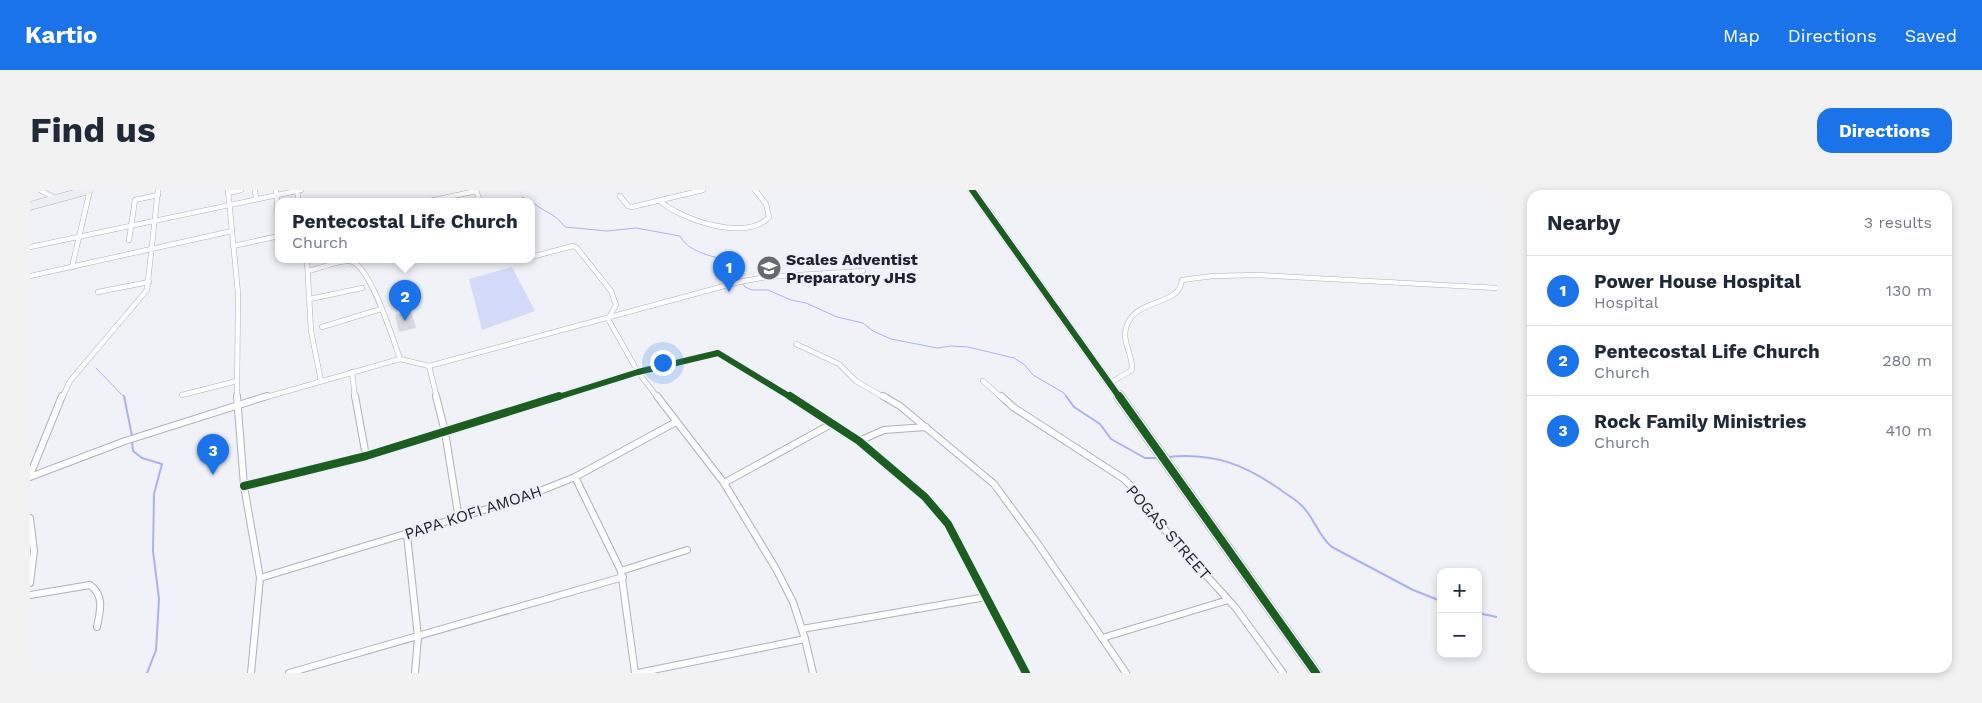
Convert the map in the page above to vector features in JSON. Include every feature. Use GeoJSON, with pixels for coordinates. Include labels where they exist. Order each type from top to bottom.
{"type":"FeatureCollection","features":[{"type":"Feature","properties":{"kind":"main road"},"geometry":{"type":"LineString","coordinates":[[30,206],[90,190]]}},
{"type":"Feature","properties":{"kind":"street"},"geometry":{"type":"LineString","coordinates":[[40,190],[56,199]]}},
{"type":"Feature","properties":{"kind":"street"},"geometry":{"type":"LineString","coordinates":[[72,267],[90,190]]}},
{"type":"Feature","properties":{"kind":"street"},"geometry":{"type":"LineString","coordinates":[[241,190],[228,192],[238,293],[237,405],[244,486],[260,578],[251,673]]}},
{"type":"Feature","properties":{"kind":"street"},"geometry":{"type":"LineString","coordinates":[[255,190],[256,199]]}},
{"type":"Feature","properties":{"kind":"street"},"geometry":{"type":"LineString","coordinates":[[30,247],[229,205],[276,193],[299,190]]}},
{"type":"Feature","properties":{"kind":"street"},"geometry":{"type":"LineString","coordinates":[[446,198],[476,190]]}},
{"type":"Feature","properties":{"kind":"street"},"geometry":{"type":"LineString","coordinates":[[620,196],[630,207],[703,190]]}},
{"type":"Feature","properties":{"kind":"street"},"geometry":{"type":"LineString","coordinates":[[660,201],[686,218],[705,224],[731,228],[750,227],[766,221],[768,214],[768,206],[755,190]]}},
{"type":"Feature","properties":{"kind":"street"},"geometry":{"type":"LineString","coordinates":[[972,190],[1316,673]]}},
{"type":"Feature","properties":{"kind":"street"},"geometry":{"type":"LineString","coordinates":[[30,476],[66,388],[141,300],[147,290],[158,192],[135,200],[129,240]]}},
{"type":"Feature","properties":{"kind":"street"},"geometry":{"type":"LineString","coordinates":[[30,276],[232,232]]}},
{"type":"Feature","properties":{"kind":"street"},"geometry":{"type":"LineString","coordinates":[[233,246],[275,236]]}},
{"type":"Feature","properties":{"kind":"street"},"geometry":{"type":"LineString","coordinates":[[535,256],[569,246],[577,248],[611,291],[616,302],[616,308],[608,319]]}},
{"type":"Feature","properties":{"kind":"street"},"geometry":{"type":"LineString","coordinates":[[308,263],[311,331],[321,381]]}},
{"type":"Feature","properties":{"kind":"street"},"geometry":{"type":"LineString","coordinates":[[309,270],[340,263]]}},
{"type":"Feature","properties":{"kind":"street"},"geometry":{"type":"LineString","coordinates":[[357,263],[369,278],[400,359]]}},
{"type":"Feature","properties":{"kind":"street"},"geometry":{"type":"LineString","coordinates":[[30,476],[143,435],[237,405],[400,359],[429,366],[739,282],[766,278],[863,271]]}},
{"type":"Feature","properties":{"kind":"street"},"geometry":{"type":"LineString","coordinates":[[1110,383],[1132,370],[1132,358],[1125,342],[1124,332],[1128,322],[1146,304],[1176,294],[1180,290],[1182,280],[1213,276],[1257,275],[1497,288]]}},
{"type":"Feature","properties":{"kind":"street"},"geometry":{"type":"LineString","coordinates":[[98,292],[149,282]]}},
{"type":"Feature","properties":{"kind":"street"},"geometry":{"type":"LineString","coordinates":[[310,299],[362,288]]}},
{"type":"Feature","properties":{"kind":"street"},"geometry":{"type":"LineString","coordinates":[[322,327],[381,309]]}},
{"type":"Feature","properties":{"kind":"street"},"geometry":{"type":"LineString","coordinates":[[608,319],[638,372],[724,483],[776,569],[793,602],[805,639],[813,673]]}},
{"type":"Feature","properties":{"kind":"street"},"geometry":{"type":"LineString","coordinates":[[796,344],[839,364],[856,381],[900,406],[994,484],[1038,544],[1126,673]]}},
{"type":"Feature","properties":{"kind":"street"},"geometry":{"type":"LineString","coordinates":[[244,486],[366,456],[638,372],[718,353],[833,423],[859,441],[925,497],[948,524],[1026,673]]}},
{"type":"Feature","properties":{"kind":"street"},"geometry":{"type":"LineString","coordinates":[[429,366],[445,432],[459,519]]}},
{"type":"Feature","properties":{"kind":"street"},"geometry":{"type":"LineString","coordinates":[[352,372],[356,406],[366,456]]}},
{"type":"Feature","properties":{"kind":"street"},"geometry":{"type":"LineString","coordinates":[[182,395],[237,381]]}},
{"type":"Feature","properties":{"kind":"street","name":"POGAS STREET"},"geometry":{"type":"LineString","coordinates":[[983,381],[1013,407],[1124,480],[1134,489],[1141,502],[1156,520],[1228,600],[1283,673]]}},
{"type":"Feature","properties":{"kind":"street","name":"PAPA KOFI AMOAH"},"geometry":{"type":"LineString","coordinates":[[260,578],[407,535],[520,499],[575,477],[676,422]]}},
{"type":"Feature","properties":{"kind":"street"},"geometry":{"type":"LineString","coordinates":[[724,483],[833,423]]}},
{"type":"Feature","properties":{"kind":"street"},"geometry":{"type":"LineString","coordinates":[[859,441],[884,430],[926,428]]}},
{"type":"Feature","properties":{"kind":"street"},"geometry":{"type":"LineString","coordinates":[[575,477],[622,574],[637,673],[805,639]]}},
{"type":"Feature","properties":{"kind":"street"},"geometry":{"type":"LineString","coordinates":[[30,518],[36,552],[30,582]]}},
{"type":"Feature","properties":{"kind":"street"},"geometry":{"type":"LineString","coordinates":[[407,535],[418,637],[415,673]]}},
{"type":"Feature","properties":{"kind":"street"},"geometry":{"type":"LineString","coordinates":[[288,673],[418,637],[622,574],[687,550]]}},
{"type":"Feature","properties":{"kind":"street"},"geometry":{"type":"LineString","coordinates":[[30,595],[90,585],[98,591],[101,603],[97,627]]}},
{"type":"Feature","properties":{"kind":"street"},"geometry":{"type":"LineString","coordinates":[[802,629],[986,597]]}},
{"type":"Feature","properties":{"kind":"street"},"geometry":{"type":"LineString","coordinates":[[1102,638],[1228,600]]}},
{"type":"Feature","properties":{"kind":"shaded area"},"geometry":{"type":"Polygon","coordinates":[[[512,267],[535,311],[482,330],[469,279],[512,267]]]}},
{"type":"Feature","properties":{"kind":"building"},"geometry":{"type":"Polygon","coordinates":[[[411,311],[416,328],[399,332],[395,315],[411,311]]]}},
{"type":"Feature","properties":{"kind":"waterway"},"geometry":{"type":"LineString","coordinates":[[535,204],[565,227],[607,231],[636,228],[680,236],[694,250],[727,260],[745,287],[752,290],[768,290],[791,300],[806,303],[837,317],[863,323],[873,331],[891,339],[937,348],[951,346],[968,347],[1014,358],[1025,365],[1033,375],[1064,393],[1067,398]]}},
{"type":"Feature","properties":{"kind":"waterway"},"geometry":{"type":"LineString","coordinates":[[96,368],[124,397]]}},
{"type":"Feature","properties":{"kind":"waterway"},"geometry":{"type":"LineString","coordinates":[[1066,396],[1074,407],[1100,424],[1111,439],[1145,458],[1159,458]]}},
{"type":"Feature","properties":{"kind":"waterway"},"geometry":{"type":"LineString","coordinates":[[124,397],[132,436]]}},
{"type":"Feature","properties":{"kind":"waterway"},"geometry":{"type":"LineString","coordinates":[[132,441],[133,451],[142,458],[162,464],[154,494],[153,551],[159,599],[156,650],[147,673]]}},
{"type":"Feature","properties":{"kind":"waterway"},"geometry":{"type":"LineString","coordinates":[[1167,457],[1184,456],[1215,459],[1243,468],[1257,475],[1301,505],[1311,517],[1323,538],[1332,547],[1413,590],[1437,599]]}},
{"type":"Feature","properties":{"kind":"waterway"},"geometry":{"type":"LineString","coordinates":[[1482,614],[1497,617]]}},
{"type":"Feature","properties":{"kind":"cycle path"},"geometry":{"type":"LineString","coordinates":[[972,190],[1316,673]]}},
{"type":"Feature","properties":{"kind":"cycle path"},"geometry":{"type":"LineString","coordinates":[[244,486],[366,456],[638,372],[718,353],[826,418],[859,441],[925,497],[948,524],[1026,673]]}},
{"type":"Feature","properties":{"kind":"place","name":"Scales Adventist Preparatory JHS"},"geometry":{"type":"Point","coordinates":[769,268]}},
{"type":"Feature","properties":{"kind":"place","name":"Power House Hospital"},"geometry":{"type":"Point","coordinates":[729,292]}},
{"type":"Feature","properties":{"kind":"place","name":"Pentecostal Life Church"},"geometry":{"type":"Point","coordinates":[405,321]}},
{"type":"Feature","properties":{"kind":"place","name":"Rock Family Ministries"},"geometry":{"type":"Point","coordinates":[213,475]}}]}
